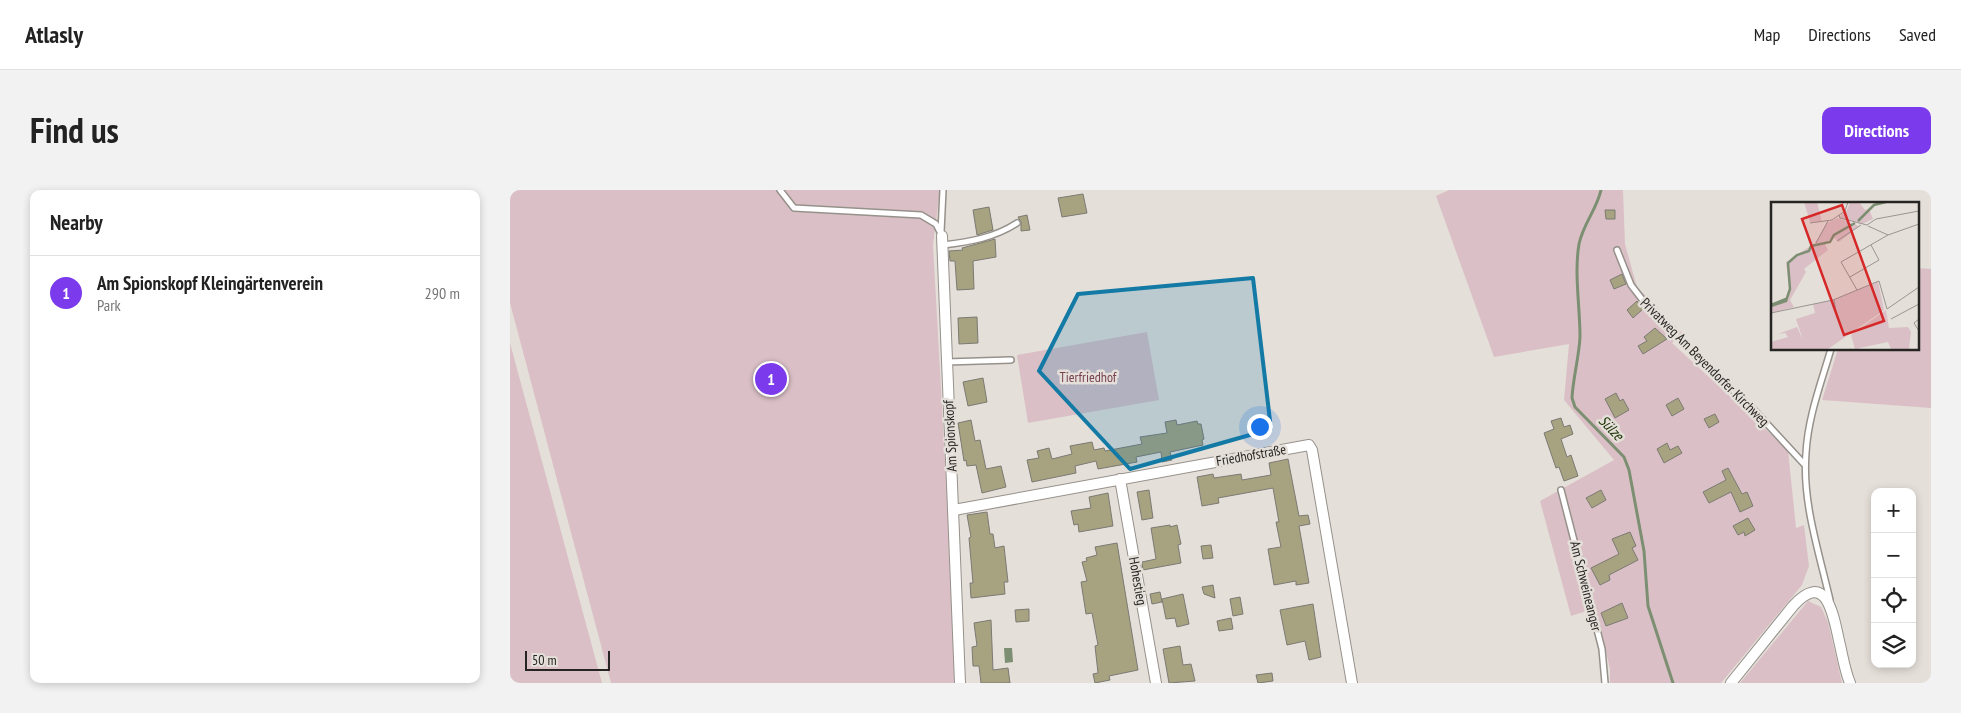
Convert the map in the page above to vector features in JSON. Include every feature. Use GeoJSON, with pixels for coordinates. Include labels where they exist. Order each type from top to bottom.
{"type":"FeatureCollection","features":[{"type":"Feature","properties":{"kind":"street","name":"Am Spionskopf"},"geometry":{"type":"LineString","coordinates":[[942,241],[945,362],[954,510],[960,683]]}},
{"type":"Feature","properties":{"kind":"street","name":"Friedhofstraße"},"geometry":{"type":"LineString","coordinates":[[954,510],[1304,445],[1311,447],[1352,683]]}},
{"type":"Feature","properties":{"kind":"street","name":"Hohestieg"},"geometry":{"type":"LineString","coordinates":[[1120,479],[1156,683]]}},
{"type":"Feature","properties":{"kind":"street"},"geometry":{"type":"LineString","coordinates":[[1731,683],[1793,606],[1808,593],[1816,592],[1823,595],[1832,607],[1850,683]]}},
{"type":"Feature","properties":{"kind":"lane"},"geometry":{"type":"LineString","coordinates":[[780,190],[794,208],[921,216],[936,224],[942,241],[974,241],[1002,233],[1017,223]]}},
{"type":"Feature","properties":{"kind":"lane","name":"Am Spionskopf"},"geometry":{"type":"LineString","coordinates":[[942,241],[943,190]]}},
{"type":"Feature","properties":{"kind":"lane","name":"Privatweg Am Beyendorfer Kirchweg"},"geometry":{"type":"LineString","coordinates":[[1617,250],[1631,285],[1655,316],[1758,413],[1806,465]]}},
{"type":"Feature","properties":{"kind":"lane"},"geometry":{"type":"LineString","coordinates":[[1831,350],[1809,425],[1806,465],[1810,512],[1832,607]]}},
{"type":"Feature","properties":{"kind":"lane"},"geometry":{"type":"LineString","coordinates":[[945,362],[1011,360]]}},
{"type":"Feature","properties":{"kind":"lane","name":"Am Schweineanger"},"geometry":{"type":"LineString","coordinates":[[1561,490],[1602,649],[1605,683]]}},
{"type":"Feature","properties":{"kind":"highlighted area"},"geometry":{"type":"Polygon","coordinates":[[[1253,278],[1271,429],[1130,469],[1039,371],[1078,294],[1253,278]]]}},
{"type":"Feature","properties":{"kind":"green space"},"geometry":{"type":"Polygon","coordinates":[[[510,190],[940,190],[933,245],[955,683],[611,683],[510,303],[510,190]]]}},
{"type":"Feature","properties":{"kind":"green space"},"geometry":{"type":"Polygon","coordinates":[[[1449,190],[1623,190],[1625,244],[1637,287],[1682,333],[1672,343],[1788,450],[1796,528],[1804,525],[1809,566],[1802,585],[1721,683],[1610,683],[1610,669],[1596,608],[1571,616],[1540,501],[1614,460],[1564,400],[1569,344],[1494,357],[1436,196],[1449,190]]]}},
{"type":"Feature","properties":{"kind":"green space"},"geometry":{"type":"Polygon","coordinates":[[[1918,268],[1931,269],[1931,408],[1822,400],[1838,350],[1918,350],[1918,268]]]}},
{"type":"Feature","properties":{"kind":"green space","name":"Tierfriedhof"},"geometry":{"type":"Polygon","coordinates":[[[1147,332],[1159,400],[1028,423],[1017,355],[1147,332]]]}},
{"type":"Feature","properties":{"kind":"green space"},"geometry":{"type":"Polygon","coordinates":[[[510,343],[602,683],[510,683],[510,343]]]}},
{"type":"Feature","properties":{"kind":"green space"},"geometry":{"type":"Polygon","coordinates":[[[1808,601],[1821,607],[1828,622],[1842,683],[1740,683],[1808,601]]]}},
{"type":"Feature","properties":{"kind":"shaded area"},"geometry":{"type":"Polygon","coordinates":[[[1004,648],[1012,648],[1013,662],[1005,663],[1004,648]]]}},
{"type":"Feature","properties":{"kind":"building"},"geometry":{"type":"Polygon","coordinates":[[[1083,194],[1087,213],[1062,217],[1058,198],[1083,194]]]}},
{"type":"Feature","properties":{"kind":"building"},"geometry":{"type":"Polygon","coordinates":[[[989,207],[993,230],[977,235],[973,210],[989,207]]]}},
{"type":"Feature","properties":{"kind":"building"},"geometry":{"type":"Polygon","coordinates":[[[1605,210],[1615,210],[1615,219],[1606,219],[1605,210]]]}},
{"type":"Feature","properties":{"kind":"building"},"geometry":{"type":"Polygon","coordinates":[[[1027,215],[1030,230],[1021,231],[1021,222],[1018,217],[1027,215]]]}},
{"type":"Feature","properties":{"kind":"building"},"geometry":{"type":"Polygon","coordinates":[[[995,239],[996,257],[973,261],[974,289],[957,290],[955,261],[950,261],[949,251],[963,250],[962,248],[995,239]]]}},
{"type":"Feature","properties":{"kind":"building"},"geometry":{"type":"Polygon","coordinates":[[[1622,274],[1626,284],[1614,289],[1610,280],[1622,274]]]}},
{"type":"Feature","properties":{"kind":"building"},"geometry":{"type":"Polygon","coordinates":[[[1637,301],[1643,309],[1633,318],[1627,310],[1637,301]]]}},
{"type":"Feature","properties":{"kind":"building"},"geometry":{"type":"Polygon","coordinates":[[[977,317],[978,343],[959,344],[958,318],[977,317]]]}},
{"type":"Feature","properties":{"kind":"building"},"geometry":{"type":"Polygon","coordinates":[[[1655,328],[1667,339],[1643,354],[1638,346],[1647,341],[1644,337],[1655,328]]]}},
{"type":"Feature","properties":{"kind":"building"},"geometry":{"type":"Polygon","coordinates":[[[983,378],[987,402],[968,406],[963,382],[983,378]]]}},
{"type":"Feature","properties":{"kind":"building"},"geometry":{"type":"Polygon","coordinates":[[[1616,393],[1620,401],[1623,399],[1629,410],[1615,418],[1605,399],[1616,393]]]}},
{"type":"Feature","properties":{"kind":"building"},"geometry":{"type":"Polygon","coordinates":[[[1678,398],[1684,409],[1672,416],[1666,405],[1678,398]]]}},
{"type":"Feature","properties":{"kind":"building"},"geometry":{"type":"Polygon","coordinates":[[[1715,414],[1719,422],[1709,428],[1704,419],[1715,414]]]}},
{"type":"Feature","properties":{"kind":"building"},"geometry":{"type":"Polygon","coordinates":[[[1561,418],[1564,427],[1570,425],[1573,434],[1561,439],[1567,457],[1571,455],[1578,476],[1564,481],[1559,467],[1556,468],[1544,433],[1554,429],[1551,421],[1561,418]]]}},
{"type":"Feature","properties":{"kind":"building"},"geometry":{"type":"Polygon","coordinates":[[[971,420],[975,441],[980,440],[986,469],[1001,466],[1006,487],[982,493],[976,465],[967,466],[966,460],[964,461],[958,423],[971,420]]]}},
{"type":"Feature","properties":{"kind":"building"},"geometry":{"type":"Polygon","coordinates":[[[1176,420],[1177,425],[1197,421],[1198,424],[1201,424],[1204,439],[1202,440],[1203,445],[1170,452],[1172,460],[1162,462],[1161,452],[1136,457],[1137,462],[1098,469],[1096,461],[1075,466],[1076,473],[1032,482],[1027,460],[1039,458],[1037,451],[1049,448],[1052,459],[1072,454],[1070,446],[1092,442],[1094,450],[1104,448],[1105,451],[1142,444],[1140,437],[1167,433],[1165,422],[1176,420]]]}},
{"type":"Feature","properties":{"kind":"building"},"geometry":{"type":"Polygon","coordinates":[[[1667,443],[1670,450],[1678,446],[1682,453],[1664,463],[1657,449],[1667,443]]]}},
{"type":"Feature","properties":{"kind":"building"},"geometry":{"type":"Polygon","coordinates":[[[1288,459],[1299,516],[1308,515],[1310,524],[1299,526],[1309,583],[1296,585],[1296,581],[1274,585],[1268,549],[1281,547],[1276,522],[1279,522],[1273,488],[1218,498],[1219,503],[1202,506],[1197,477],[1213,474],[1214,478],[1241,474],[1242,480],[1271,475],[1269,463],[1288,459]]]}},
{"type":"Feature","properties":{"kind":"building"},"geometry":{"type":"Polygon","coordinates":[[[1728,468],[1742,494],[1747,492],[1753,506],[1740,512],[1731,492],[1709,503],[1703,492],[1726,480],[1722,471],[1728,468]]]}},
{"type":"Feature","properties":{"kind":"building"},"geometry":{"type":"Polygon","coordinates":[[[1149,490],[1153,518],[1142,520],[1137,492],[1149,490]]]}},
{"type":"Feature","properties":{"kind":"building"},"geometry":{"type":"Polygon","coordinates":[[[1601,490],[1606,500],[1592,508],[1586,498],[1601,490]]]}},
{"type":"Feature","properties":{"kind":"building"},"geometry":{"type":"Polygon","coordinates":[[[1108,493],[1113,526],[1079,532],[1078,524],[1074,525],[1071,511],[1091,508],[1089,497],[1108,493]]]}},
{"type":"Feature","properties":{"kind":"building"},"geometry":{"type":"Polygon","coordinates":[[[987,512],[990,534],[993,534],[995,548],[1004,546],[1008,582],[1004,582],[1005,594],[971,598],[970,583],[973,583],[969,538],[971,537],[967,515],[987,512]]]}},
{"type":"Feature","properties":{"kind":"building"},"geometry":{"type":"Polygon","coordinates":[[[1748,518],[1755,530],[1745,536],[1744,532],[1738,535],[1733,526],[1748,518]]]}},
{"type":"Feature","properties":{"kind":"building"},"geometry":{"type":"Polygon","coordinates":[[[1170,525],[1170,527],[1177,525],[1181,544],[1178,545],[1181,563],[1143,570],[1142,562],[1156,559],[1151,528],[1170,525]]]}},
{"type":"Feature","properties":{"kind":"building"},"geometry":{"type":"Polygon","coordinates":[[[1630,532],[1636,546],[1632,548],[1638,560],[1609,575],[1610,580],[1600,585],[1591,568],[1619,554],[1612,539],[1630,532]]]}},
{"type":"Feature","properties":{"kind":"building"},"geometry":{"type":"Polygon","coordinates":[[[1117,543],[1138,670],[1109,676],[1110,680],[1095,683],[1093,674],[1098,673],[1095,646],[1098,645],[1092,613],[1086,614],[1081,582],[1087,581],[1082,562],[1087,561],[1086,558],[1097,555],[1095,547],[1117,543]]]}},
{"type":"Feature","properties":{"kind":"building"},"geometry":{"type":"Polygon","coordinates":[[[1211,545],[1213,558],[1203,559],[1201,546],[1211,545]]]}},
{"type":"Feature","properties":{"kind":"building"},"geometry":{"type":"Polygon","coordinates":[[[1213,585],[1215,598],[1204,594],[1202,587],[1213,585]]]}},
{"type":"Feature","properties":{"kind":"building"},"geometry":{"type":"Polygon","coordinates":[[[1160,592],[1162,602],[1152,604],[1150,594],[1160,592]]]}},
{"type":"Feature","properties":{"kind":"building"},"geometry":{"type":"Polygon","coordinates":[[[1183,594],[1189,624],[1177,627],[1175,618],[1166,619],[1162,599],[1183,594]]]}},
{"type":"Feature","properties":{"kind":"building"},"geometry":{"type":"Polygon","coordinates":[[[1240,597],[1243,614],[1233,616],[1230,599],[1240,597]]]}},
{"type":"Feature","properties":{"kind":"building"},"geometry":{"type":"Polygon","coordinates":[[[1622,603],[1628,618],[1606,626],[1601,613],[1622,603]]]}},
{"type":"Feature","properties":{"kind":"building"},"geometry":{"type":"Polygon","coordinates":[[[1313,604],[1321,657],[1309,660],[1305,641],[1287,645],[1280,610],[1313,604]]]}},
{"type":"Feature","properties":{"kind":"building"},"geometry":{"type":"Polygon","coordinates":[[[1029,609],[1029,621],[1016,622],[1015,610],[1029,609]]]}},
{"type":"Feature","properties":{"kind":"building"},"geometry":{"type":"Polygon","coordinates":[[[1231,618],[1233,629],[1219,631],[1217,621],[1231,618]]]}},
{"type":"Feature","properties":{"kind":"building"},"geometry":{"type":"Polygon","coordinates":[[[991,620],[993,670],[1008,668],[1010,683],[981,683],[979,666],[973,666],[972,647],[977,646],[974,623],[991,620]]]}},
{"type":"Feature","properties":{"kind":"building"},"geometry":{"type":"Polygon","coordinates":[[[1180,646],[1183,665],[1191,664],[1195,681],[1169,683],[1163,649],[1180,646]]]}},
{"type":"Feature","properties":{"kind":"building"},"geometry":{"type":"Polygon","coordinates":[[[1272,673],[1273,681],[1258,683],[1256,675],[1272,673]]]}},
{"type":"Feature","properties":{"kind":"waterway","name":"Sülze"},"geometry":{"type":"LineString","coordinates":[[1601,190],[1579,244],[1577,278],[1580,337],[1572,398],[1575,407],[1624,457],[1629,470],[1644,551],[1648,606],[1673,683]]}},
{"type":"Feature","properties":{"kind":"place","name":"Am Spionskopf Kleingärtenverein"},"geometry":{"type":"Point","coordinates":[771,379]}}]}
